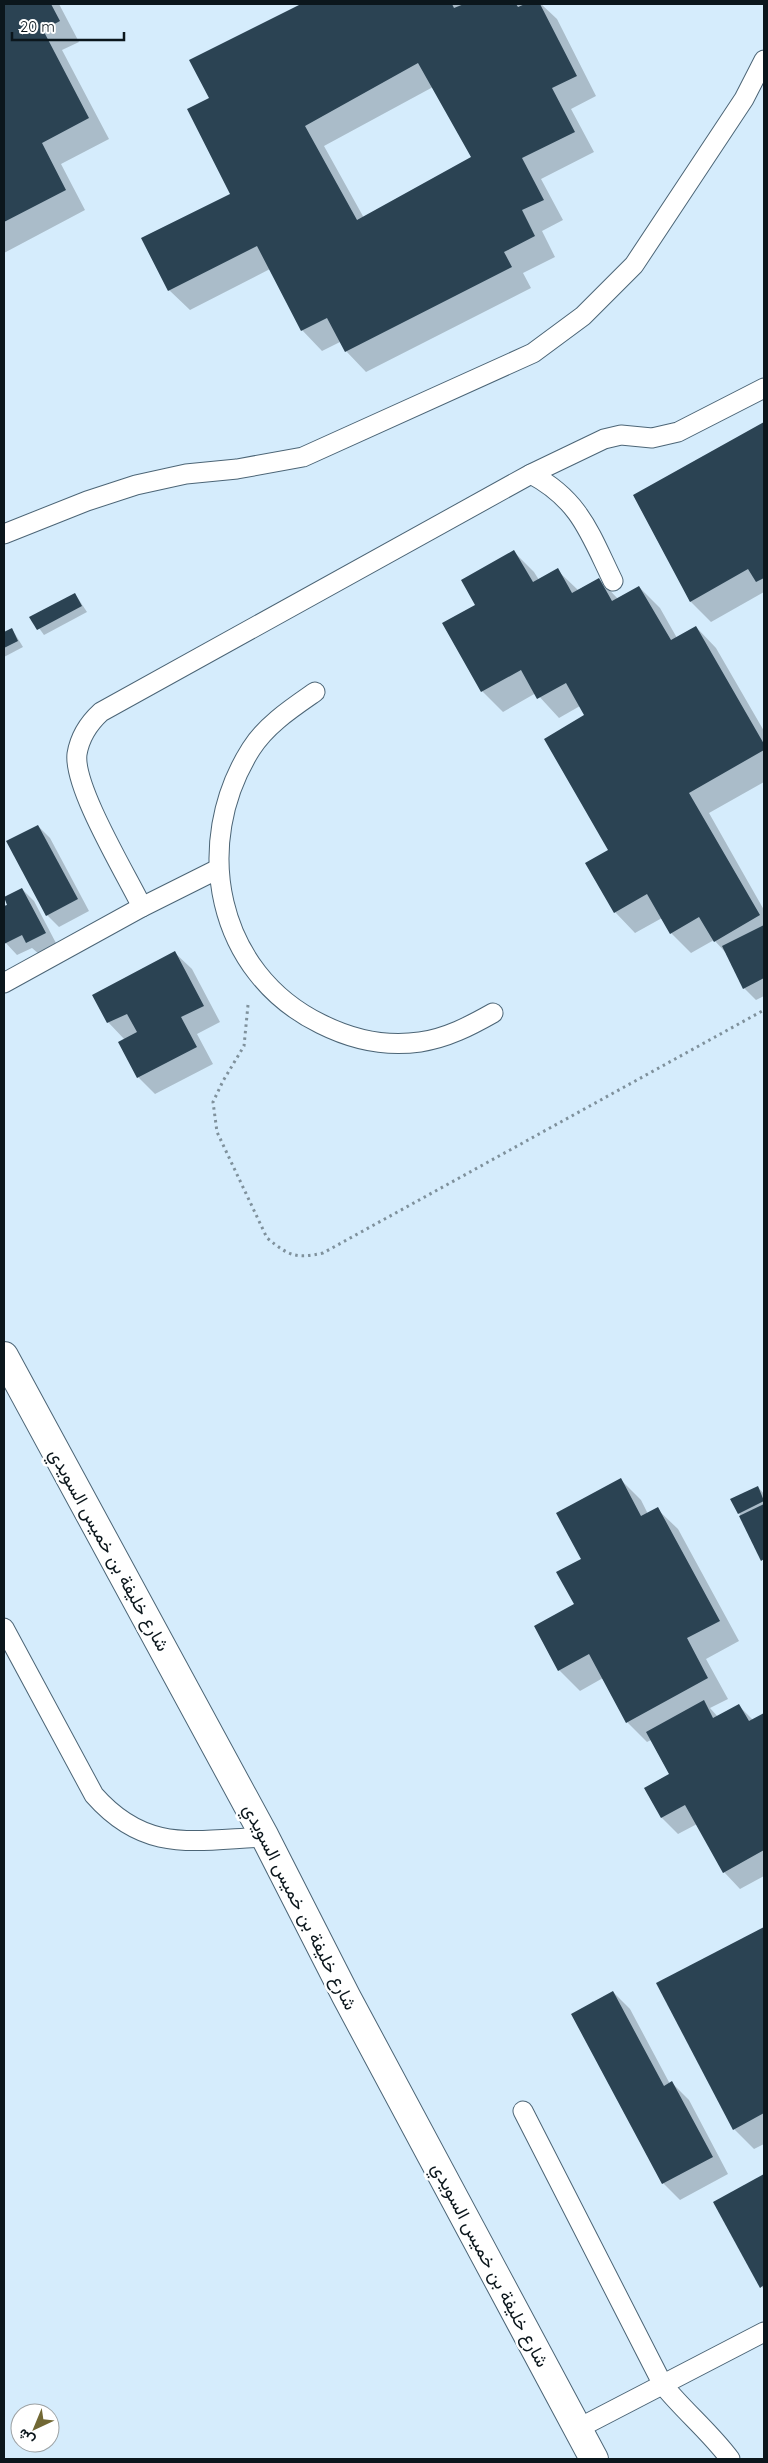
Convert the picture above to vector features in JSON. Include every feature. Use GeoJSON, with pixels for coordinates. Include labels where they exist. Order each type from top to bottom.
{"type":"FeatureCollection","features":[{"type":"Feature","properties":{"kind":"street","name":"شارع خليفة بن خميس السويدي"},"geometry":{"type":"LineString","coordinates":[[4,1356],[265,1837],[346,1996],[594,2459]]}},
{"type":"Feature","properties":{"kind":"lane"},"geometry":{"type":"LineString","coordinates":[[4,534],[136,485],[186,474],[237,469],[303,457],[533,352],[583,316],[634,265],[744,99],[764,60]]}},
{"type":"Feature","properties":{"kind":"lane"},"geometry":{"type":"LineString","coordinates":[[142,907],[79,779],[77,755],[80,742],[92,720],[112,705],[531,474],[604,439],[621,435],[652,438],[678,432],[764,388]]}},
{"type":"Feature","properties":{"kind":"lane"},"geometry":{"type":"LineString","coordinates":[[531,474],[555,488],[574,506],[587,527],[614,582]]}},
{"type":"Feature","properties":{"kind":"lane"},"geometry":{"type":"LineString","coordinates":[[315,692],[280,717],[252,748],[231,786],[220,826],[218,870],[222,897],[230,924],[248,960],[273,991],[304,1016],[340,1034],[372,1040],[419,1042],[458,1032],[493,1013]]}},
{"type":"Feature","properties":{"kind":"lane"},"geometry":{"type":"LineString","coordinates":[[4,983],[142,907],[218,870]]}},
{"type":"Feature","properties":{"kind":"lane"},"geometry":{"type":"LineString","coordinates":[[4,1628],[94,1794],[109,1812],[126,1825],[147,1834],[169,1840],[265,1837]]}},
{"type":"Feature","properties":{"kind":"lane"},"geometry":{"type":"LineString","coordinates":[[523,2111],[663,2385],[678,2403],[720,2445],[730,2459]]}},
{"type":"Feature","properties":{"kind":"lane"},"geometry":{"type":"LineString","coordinates":[[577,2429],[764,2332]]}},
{"type":"Feature","properties":{"kind":"path"},"geometry":{"type":"LineString","coordinates":[[248,960],[248,1022],[244,1046],[213,1102],[216,1132],[267,1238],[282,1250],[302,1257],[323,1253],[764,1010]]}},
{"type":"Feature","properties":{"kind":"building"},"geometry":{"type":"Polygon","coordinates":[[[4,4],[51,4],[60,21],[43,30],[89,118],[42,143],[66,190],[4,222],[4,4]]]}},
{"type":"Feature","properties":{"kind":"building"},"geometry":{"type":"Polygon","coordinates":[[[301,4],[452,4],[454,8],[464,4],[516,4],[518,7],[525,4],[540,4],[577,76],[552,88],[575,132],[522,158],[544,200],[522,210],[535,236],[504,252],[512,267],[345,352],[327,318],[301,331],[257,246],[168,291],[141,238],[230,194],[187,109],[209,98],[189,60],[301,4]],[[418,63],[305,126],[357,220],[471,157],[418,63]]]}},
{"type":"Feature","properties":{"kind":"building"},"geometry":{"type":"Polygon","coordinates":[[[764,422],[764,578],[756,582],[748,569],[690,602],[633,495],[764,422]]]}},
{"type":"Feature","properties":{"kind":"building"},"geometry":{"type":"Polygon","coordinates":[[[514,550],[533,582],[558,568],[572,593],[599,578],[612,601],[639,586],[671,640],[696,626],[764,744],[764,750],[689,793],[760,915],[714,942],[699,917],[670,934],[647,894],[614,913],[585,863],[608,850],[544,739],[584,715],[566,683],[537,699],[521,670],[481,692],[442,623],[475,605],[461,580],[514,550]]]}},
{"type":"Feature","properties":{"kind":"building"},"geometry":{"type":"Polygon","coordinates":[[[75,593],[82,606],[37,630],[29,617],[75,593]]]}},
{"type":"Feature","properties":{"kind":"building"},"geometry":{"type":"Polygon","coordinates":[[[12,628],[18,641],[4,648],[4,632],[12,628]]]}},
{"type":"Feature","properties":{"kind":"building"},"geometry":{"type":"Polygon","coordinates":[[[38,825],[78,899],[46,916],[6,841],[38,825]]]}},
{"type":"Feature","properties":{"kind":"building"},"geometry":{"type":"Polygon","coordinates":[[[22,888],[46,933],[26,943],[22,935],[4,944],[4,906],[7,905],[4,897],[22,888]]]}},
{"type":"Feature","properties":{"kind":"building"},"geometry":{"type":"Polygon","coordinates":[[[764,925],[764,978],[743,989],[722,946],[764,925]]]}},
{"type":"Feature","properties":{"kind":"building"},"geometry":{"type":"Polygon","coordinates":[[[175,951],[204,1006],[181,1017],[197,1047],[137,1078],[118,1042],[137,1032],[127,1014],[107,1023],[92,995],[175,951]]]}},
{"type":"Feature","properties":{"kind":"building"},"geometry":{"type":"Polygon","coordinates":[[[621,1478],[641,1516],[658,1507],[720,1621],[687,1638],[708,1678],[626,1723],[589,1654],[558,1671],[534,1626],[574,1604],[556,1572],[581,1559],[556,1513],[621,1478]]]}},
{"type":"Feature","properties":{"kind":"building"},"geometry":{"type":"Polygon","coordinates":[[[758,1486],[764,1501],[738,1514],[730,1499],[758,1486]]]}},
{"type":"Feature","properties":{"kind":"building"},"geometry":{"type":"Polygon","coordinates":[[[764,1504],[764,1559],[761,1561],[739,1516],[764,1504]]]}},
{"type":"Feature","properties":{"kind":"building"},"geometry":{"type":"Polygon","coordinates":[[[704,1700],[713,1718],[739,1704],[749,1721],[764,1713],[764,1850],[723,1873],[685,1805],[661,1818],[644,1788],[669,1774],[646,1732],[704,1700]]]}},
{"type":"Feature","properties":{"kind":"building"},"geometry":{"type":"Polygon","coordinates":[[[764,1927],[764,2113],[733,2130],[656,1983],[764,1927]]]}},
{"type":"Feature","properties":{"kind":"building"},"geometry":{"type":"Polygon","coordinates":[[[613,1991],[664,2086],[672,2081],[713,2157],[662,2184],[571,2014],[613,1991]]]}},
{"type":"Feature","properties":{"kind":"building"},"geometry":{"type":"Polygon","coordinates":[[[764,2174],[764,2285],[760,2288],[713,2202],[764,2174]]]}}]}
